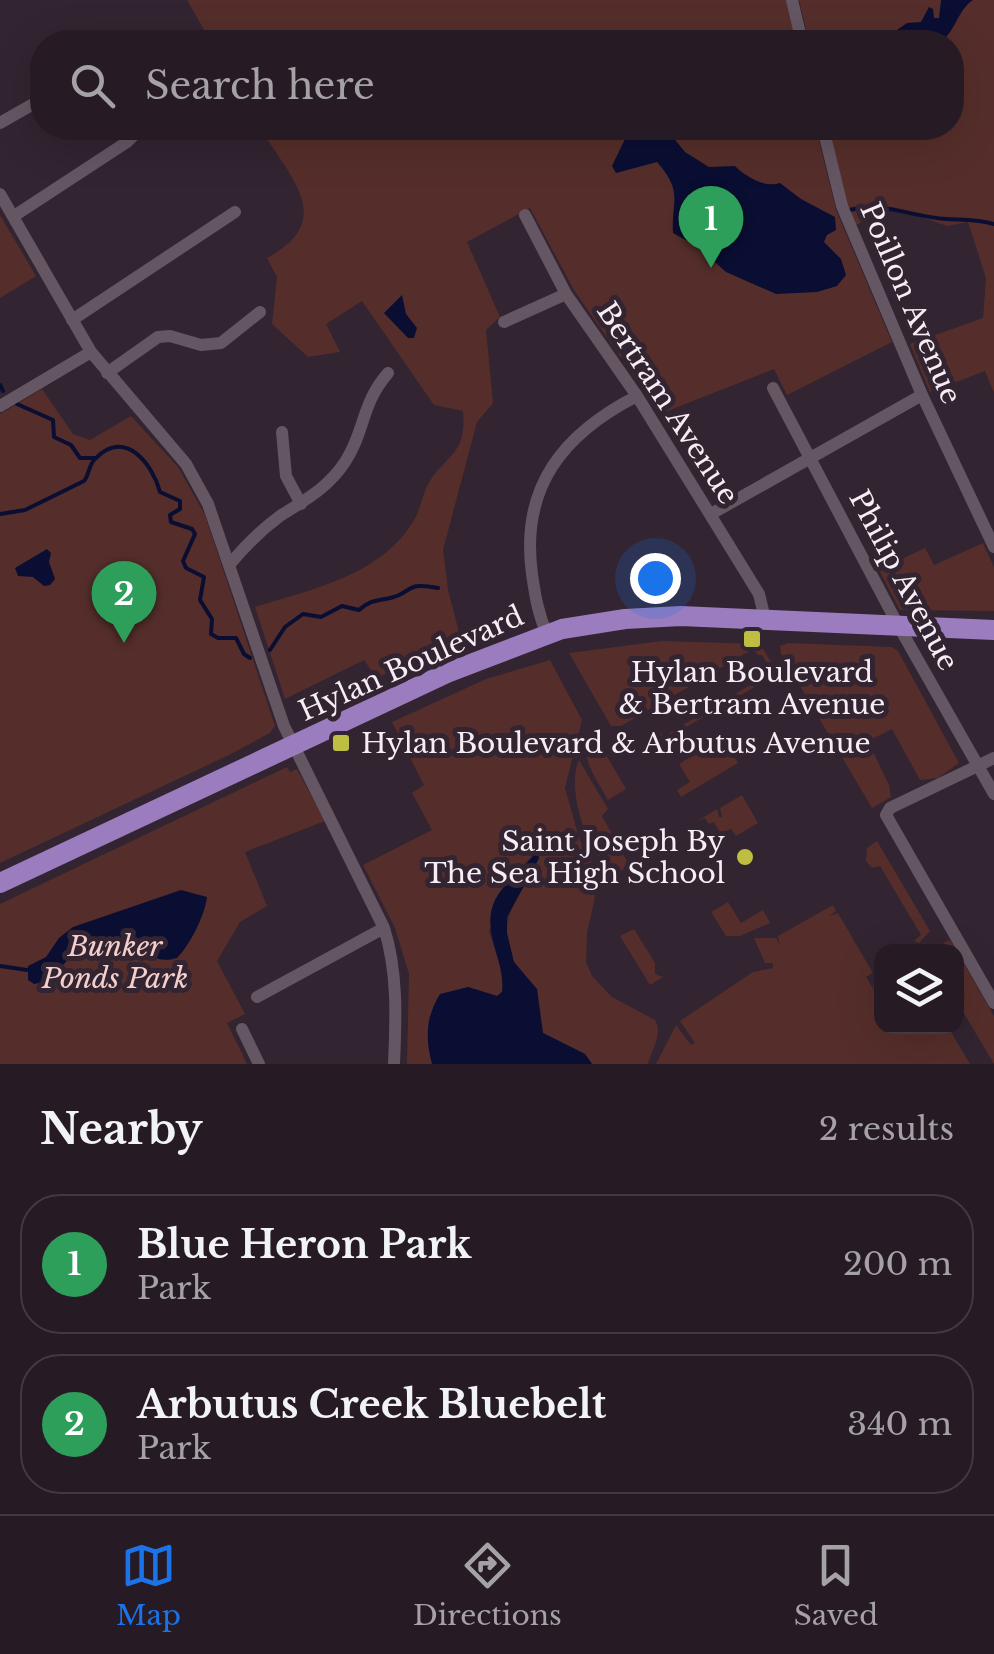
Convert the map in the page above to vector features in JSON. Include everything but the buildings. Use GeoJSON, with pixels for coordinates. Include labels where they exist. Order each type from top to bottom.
{"type":"FeatureCollection","features":[{"type":"Feature","properties":{"kind":"main road","name":"Hylan Boulevard"},"geometry":{"type":"LineString","coordinates":[[0,883],[474,661],[586,624],[636,618],[765,619],[994,630]]}},
{"type":"Feature","properties":{"kind":"street"},"geometry":{"type":"LineString","coordinates":[[792,0],[799,30]]}},
{"type":"Feature","properties":{"kind":"street"},"geometry":{"type":"LineString","coordinates":[[0,123],[30,106]]}},
{"type":"Feature","properties":{"kind":"street"},"geometry":{"type":"LineString","coordinates":[[14,216],[129,140]]}},
{"type":"Feature","properties":{"kind":"street","name":"Poillon Avenue"},"geometry":{"type":"LineString","coordinates":[[826,140],[842,206],[922,395],[994,547]]}},
{"type":"Feature","properties":{"kind":"street"},"geometry":{"type":"LineString","coordinates":[[0,194],[91,352],[186,464],[208,504],[277,708],[384,928],[396,987],[394,1064]]}},
{"type":"Feature","properties":{"kind":"street"},"geometry":{"type":"LineString","coordinates":[[72,320],[235,212]]}},
{"type":"Feature","properties":{"kind":"street","name":"Bertram Avenue"},"geometry":{"type":"LineString","coordinates":[[525,214],[566,294],[638,396],[759,594],[765,619]]}},
{"type":"Feature","properties":{"kind":"street"},"geometry":{"type":"LineString","coordinates":[[504,322],[566,294]]}},
{"type":"Feature","properties":{"kind":"street"},"geometry":{"type":"LineString","coordinates":[[107,374],[158,337],[170,336],[201,345],[221,343],[260,312]]}},
{"type":"Feature","properties":{"kind":"street"},"geometry":{"type":"LineString","coordinates":[[0,406],[91,352]]}},
{"type":"Feature","properties":{"kind":"street"},"geometry":{"type":"LineString","coordinates":[[230,564],[249,542],[321,491],[346,462],[368,400],[388,373]]}},
{"type":"Feature","properties":{"kind":"street","name":"Philip Avenue"},"geometry":{"type":"LineString","coordinates":[[773,388],[898,624],[994,794]]}},
{"type":"Feature","properties":{"kind":"street"},"geometry":{"type":"LineString","coordinates":[[711,514],[922,395]]}},
{"type":"Feature","properties":{"kind":"street"},"geometry":{"type":"LineString","coordinates":[[547,634],[536,600],[528,545],[534,507],[545,476],[569,442],[603,414],[638,396]]}},
{"type":"Feature","properties":{"kind":"street"},"geometry":{"type":"LineString","coordinates":[[282,432],[286,476],[301,504]]}},
{"type":"Feature","properties":{"kind":"street"},"geometry":{"type":"LineString","coordinates":[[994,758],[886,813],[994,1003]]}},
{"type":"Feature","properties":{"kind":"street"},"geometry":{"type":"LineString","coordinates":[[257,997],[384,928]]}},
{"type":"Feature","properties":{"kind":"street"},"geometry":{"type":"LineString","coordinates":[[242,1028],[259,1064]]}},
{"type":"Feature","properties":{"kind":"green space"},"geometry":{"type":"Polygon","coordinates":[[[187,0],[786,0],[795,30],[204,30],[187,0]]]}},
{"type":"Feature","properties":{"kind":"green space"},"geometry":{"type":"Polygon","coordinates":[[[799,0],[994,0],[994,393],[985,371],[930,392],[910,344],[983,318],[986,278],[968,222],[947,226],[904,211],[887,210],[854,226],[843,197],[831,140],[964,140],[964,30],[806,30],[799,0]]]}},
{"type":"Feature","properties":{"kind":"green space"},"geometry":{"type":"Polygon","coordinates":[[[268,140],[819,140],[836,210],[892,342],[787,395],[774,369],[660,414],[574,290],[530,208],[467,242],[500,317],[486,330],[493,403],[477,422],[443,550],[461,640],[376,678],[364,660],[285,699],[255,607],[344,578],[383,555],[416,516],[428,484],[459,445],[463,425],[463,411],[434,405],[362,301],[326,324],[340,352],[308,357],[272,324],[277,277],[267,258],[288,244],[300,229],[304,214],[294,182],[268,140]]]}},
{"type":"Feature","properties":{"kind":"green space"},"geometry":{"type":"Polygon","coordinates":[[[0,215],[36,276],[0,298],[0,215]]]}},
{"type":"Feature","properties":{"kind":"green space"},"geometry":{"type":"Polygon","coordinates":[[[42,389],[73,434],[90,440],[131,416],[178,467],[205,515],[275,726],[270,733],[231,754],[0,863],[0,414],[42,389]]]}},
{"type":"Feature","properties":{"kind":"green space"},"geometry":{"type":"Polygon","coordinates":[[[983,543],[994,567],[994,611],[900,610],[879,570],[925,548],[934,565],[983,543]]]}},
{"type":"Feature","properties":{"kind":"green space"},"geometry":{"type":"Polygon","coordinates":[[[662,641],[760,644],[782,680],[770,678],[722,706],[724,715],[717,709],[666,739],[666,748],[657,730],[664,736],[715,706],[713,697],[720,703],[772,672],[762,655],[753,649],[705,677],[708,686],[701,680],[621,726],[611,726],[569,653],[662,641]]]}},
{"type":"Feature","properties":{"kind":"green space"},"geometry":{"type":"Polygon","coordinates":[[[788,643],[892,647],[898,651],[959,763],[938,778],[920,780],[892,729],[868,741],[891,797],[872,808],[781,654],[780,646],[788,643]]]}},
{"type":"Feature","properties":{"kind":"green space"},"geometry":{"type":"Polygon","coordinates":[[[550,660],[582,720],[565,788],[579,838],[597,873],[586,962],[592,976],[612,997],[655,1020],[658,1031],[648,1064],[592,1064],[585,1054],[543,1033],[536,992],[514,962],[507,932],[513,907],[539,858],[533,845],[536,852],[516,872],[489,931],[504,978],[502,992],[497,996],[468,987],[429,1017],[432,1064],[407,1064],[409,974],[395,928],[363,865],[432,830],[412,793],[424,785],[392,722],[486,679],[550,660]]]}},
{"type":"Feature","properties":{"kind":"green space"},"geometry":{"type":"Polygon","coordinates":[[[591,729],[626,789],[608,800],[587,756],[591,729]]]}},
{"type":"Feature","properties":{"kind":"green space"},"geometry":{"type":"Polygon","coordinates":[[[723,737],[738,763],[681,797],[677,790],[690,782],[679,764],[723,737]]]}},
{"type":"Feature","properties":{"kind":"green space"},"geometry":{"type":"Polygon","coordinates":[[[579,760],[608,809],[602,816],[628,863],[619,874],[598,856],[582,824],[575,788],[579,760]]]}},
{"type":"Feature","properties":{"kind":"green space","name":"Bunker Ponds Park"},"geometry":{"type":"Polygon","coordinates":[[[287,767],[290,772],[297,769],[325,821],[245,852],[267,906],[240,922],[217,961],[245,1014],[227,1023],[247,1064],[0,1064],[0,904],[287,767]]]}},
{"type":"Feature","properties":{"kind":"green space"},"geometry":{"type":"Polygon","coordinates":[[[742,795],[758,823],[736,836],[731,829],[720,833],[714,822],[709,824],[705,818],[696,822],[717,809],[722,817],[720,808],[742,795]]]}},
{"type":"Feature","properties":{"kind":"green space"},"geometry":{"type":"Polygon","coordinates":[[[877,841],[930,931],[919,943],[914,941],[921,935],[880,866],[872,868],[866,861],[867,848],[877,841]]]}},
{"type":"Feature","properties":{"kind":"green space"},"geometry":{"type":"Polygon","coordinates":[[[728,902],[741,923],[763,910],[770,923],[740,936],[726,936],[711,912],[728,902]]]}},
{"type":"Feature","properties":{"kind":"green space"},"geometry":{"type":"Polygon","coordinates":[[[833,905],[836,911],[829,916],[838,913],[873,973],[866,977],[874,990],[874,1034],[952,1034],[970,1064],[656,1064],[676,1025],[691,1045],[695,1043],[680,1021],[753,972],[773,968],[773,963],[765,963],[754,938],[776,938],[780,945],[778,936],[833,905]]]}},
{"type":"Feature","properties":{"kind":"green space"},"geometry":{"type":"Polygon","coordinates":[[[634,929],[655,963],[655,974],[663,977],[650,985],[620,936],[634,929]]]}},
{"type":"Feature","properties":{"kind":"green space"},"geometry":{"type":"Polygon","coordinates":[[[964,964],[994,1016],[994,1064],[964,1013],[964,964]]]}},
{"type":"Feature","properties":{"kind":"shaded area"},"geometry":{"type":"Polygon","coordinates":[[[941,0],[973,0],[951,30],[897,30],[907,23],[921,22],[929,7],[934,18],[939,18],[941,0]]]}},
{"type":"Feature","properties":{"kind":"shaded area"},"geometry":{"type":"Polygon","coordinates":[[[625,140],[675,140],[685,152],[709,167],[735,166],[756,180],[780,183],[835,217],[836,230],[824,242],[841,259],[846,275],[837,286],[817,292],[776,294],[726,272],[698,247],[673,233],[673,189],[657,162],[616,173],[612,166],[625,140]]]}},
{"type":"Feature","properties":{"kind":"shaded area"},"geometry":{"type":"Polygon","coordinates":[[[402,295],[406,314],[417,328],[414,338],[408,338],[384,313],[402,295]]]}},
{"type":"Feature","properties":{"kind":"shaded area"},"geometry":{"type":"Polygon","coordinates":[[[47,549],[55,579],[50,585],[44,586],[33,577],[18,576],[15,568],[47,549]]]}},
{"type":"Feature","properties":{"kind":"shaded area"},"geometry":{"type":"Polygon","coordinates":[[[536,842],[539,858],[507,917],[514,962],[537,989],[543,1033],[585,1054],[592,1064],[432,1064],[428,1028],[440,994],[468,987],[497,996],[502,992],[491,912],[499,893],[536,852],[531,843],[536,842]]]}},
{"type":"Feature","properties":{"kind":"shaded area"},"geometry":{"type":"Polygon","coordinates":[[[181,890],[207,897],[196,929],[177,958],[159,959],[123,945],[97,945],[75,953],[43,981],[34,984],[28,980],[28,966],[46,957],[59,938],[73,927],[181,890]]]}},
{"type":"Feature","properties":{"kind":"waterway"},"geometry":{"type":"LineString","coordinates":[[849,210],[886,208],[994,224]]}},
{"type":"Feature","properties":{"kind":"waterway"},"geometry":{"type":"LineString","coordinates":[[0,385],[3,391]]}},
{"type":"Feature","properties":{"kind":"waterway"},"geometry":{"type":"LineString","coordinates":[[17,404],[53,420],[54,437],[71,445],[80,458],[95,458]]}},
{"type":"Feature","properties":{"kind":"waterway"},"geometry":{"type":"LineString","coordinates":[[0,514],[25,510],[84,481],[93,461],[106,450],[117,447],[136,453],[151,471],[160,492],[180,501],[180,509],[170,515],[171,522],[192,529],[195,534],[183,561],[186,568],[204,577],[200,600],[212,619],[211,634],[236,638],[250,658]]}},
{"type":"Feature","properties":{"kind":"waterway"},"geometry":{"type":"LineString","coordinates":[[270,650],[285,627],[303,614],[321,617],[342,606],[359,610],[414,587],[438,588]]}},
{"type":"Feature","properties":{"kind":"waterway"},"geometry":{"type":"LineString","coordinates":[[0,966],[27,970]]}},
{"type":"Feature","properties":{"kind":"place","name":"Blue Heron Park"},"geometry":{"type":"Point","coordinates":[711,268]}},
{"type":"Feature","properties":{"kind":"place","name":"Hylan Boulevard & Bertram Avenue"},"geometry":{"type":"Point","coordinates":[752,639]}},
{"type":"Feature","properties":{"kind":"place","name":"Arbutus Creek Bluebelt"},"geometry":{"type":"Point","coordinates":[124,643]}},
{"type":"Feature","properties":{"kind":"place","name":"Hylan Boulevard & Arbutus Avenue"},"geometry":{"type":"Point","coordinates":[341,743]}},
{"type":"Feature","properties":{"kind":"place","name":"Saint Joseph By The Sea High School"},"geometry":{"type":"Point","coordinates":[745,857]}}]}
